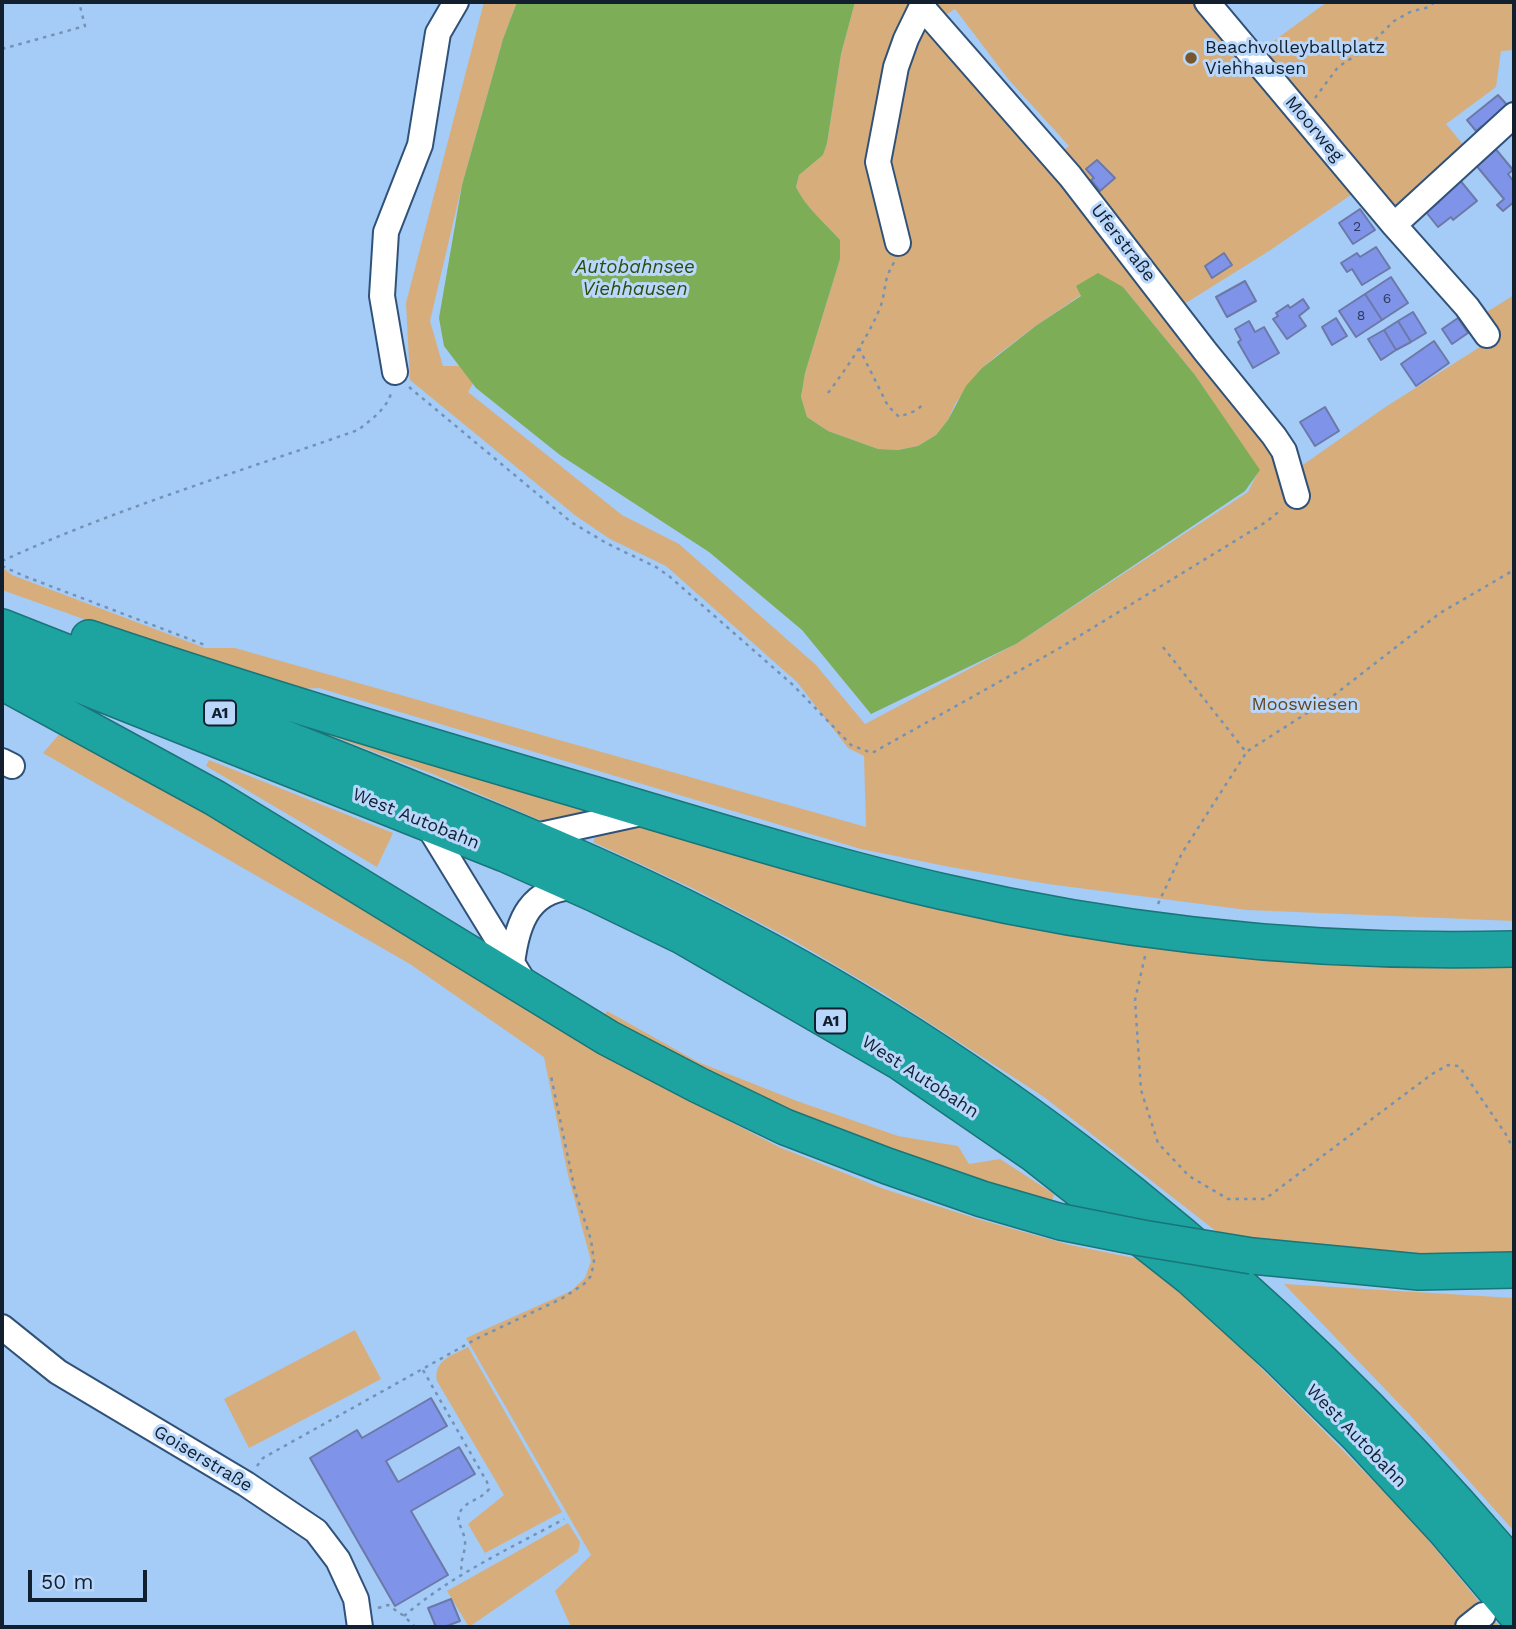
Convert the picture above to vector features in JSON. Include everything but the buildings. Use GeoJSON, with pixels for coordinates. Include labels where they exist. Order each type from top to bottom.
{"type":"FeatureCollection","features":[{"type":"Feature","properties":{"kind":"highway"},"geometry":{"type":"LineString","coordinates":[[2,607],[270,698],[850,869],[946,892],[1040,912],[1141,929],[1239,940],[1353,947],[1464,950],[1514,948]]}},
{"type":"Feature","properties":{"kind":"highway","name":"West Autobahn"},"geometry":{"type":"LineString","coordinates":[[2,627],[531,837],[685,907],[875,1013],[1032,1118],[1189,1239],[1289,1329],[1383,1421],[1464,1509],[1514,1569]]}},
{"type":"Feature","properties":{"kind":"highway","name":"West Autobahn"},"geometry":{"type":"LineString","coordinates":[[2,654],[580,887],[684,937],[859,1037],[919,1075],[1034,1154],[1104,1207],[1190,1278],[1295,1374],[1359,1437],[1435,1519],[1489,1618]]}},
{"type":"Feature","properties":{"kind":"highway"},"geometry":{"type":"LineString","coordinates":[[2,682],[215,798],[520,976],[608,1038],[785,1127],[982,1199],[1061,1222],[1252,1256],[1419,1272],[1514,1270]]}},
{"type":"Feature","properties":{"kind":"street"},"geometry":{"type":"LineString","coordinates":[[396,372],[382,296],[386,232],[420,145],[438,33],[456,2]]}},
{"type":"Feature","properties":{"kind":"street","name":"Moorweg"},"geometry":{"type":"LineString","coordinates":[[1207,2],[1394,225],[1467,307],[1486,335]]}},
{"type":"Feature","properties":{"kind":"street","name":"Uferstraße"},"geometry":{"type":"LineString","coordinates":[[898,243],[878,162],[896,67],[923,5],[1070,176],[1274,436],[1284,451],[1297,496]]}},
{"type":"Feature","properties":{"kind":"street"},"geometry":{"type":"LineString","coordinates":[[1394,225],[1514,115]]}},
{"type":"Feature","properties":{"kind":"street"},"geometry":{"type":"LineString","coordinates":[[531,837],[650,811]]}},
{"type":"Feature","properties":{"kind":"street"},"geometry":{"type":"LineString","coordinates":[[427,824],[520,976]]}},
{"type":"Feature","properties":{"kind":"street"},"geometry":{"type":"LineString","coordinates":[[520,976],[516,936],[528,909],[545,894],[566,887],[580,887]]}},
{"type":"Feature","properties":{"kind":"street","name":"Goiserstraße"},"geometry":{"type":"LineString","coordinates":[[2,1327],[58,1372],[246,1483],[316,1531],[338,1560],[356,1599],[359,1620]]}},
{"type":"Feature","properties":{"kind":"path"},"geometry":{"type":"LineString","coordinates":[[2,49],[85,26],[79,2]]}},
{"type":"Feature","properties":{"kind":"path"},"geometry":{"type":"LineString","coordinates":[[1302,115],[1338,67],[1366,50],[1394,21],[1412,10],[1426,8],[1435,2]]}},
{"type":"Feature","properties":{"kind":"path"},"geometry":{"type":"LineString","coordinates":[[828,393],[859,348],[880,307],[887,274],[899,254],[898,243]]}},
{"type":"Feature","properties":{"kind":"path"},"geometry":{"type":"LineString","coordinates":[[859,348],[888,407],[899,417],[924,404]]}},
{"type":"Feature","properties":{"kind":"path"},"geometry":{"type":"LineString","coordinates":[[396,372],[407,386],[571,522],[669,576],[793,684],[851,745],[872,753],[1069,642],[1266,522],[1297,496]]}},
{"type":"Feature","properties":{"kind":"path"},"geometry":{"type":"LineString","coordinates":[[2,563],[49,539],[126,510],[358,430],[377,416],[390,397],[396,372]]}},
{"type":"Feature","properties":{"kind":"path"},"geometry":{"type":"LineString","coordinates":[[2,563],[23,576],[205,645]]}},
{"type":"Feature","properties":{"kind":"path"},"geometry":{"type":"LineString","coordinates":[[1158,904],[1182,853],[1247,752],[1329,699],[1440,613],[1514,570]]}},
{"type":"Feature","properties":{"kind":"path"},"geometry":{"type":"LineString","coordinates":[[1163,647],[1247,752]]}},
{"type":"Feature","properties":{"kind":"path"},"geometry":{"type":"LineString","coordinates":[[1146,951],[1135,1000],[1141,1090],[1158,1143],[1189,1176],[1228,1199],[1265,1199],[1432,1074],[1448,1065],[1459,1066],[1507,1136],[1514,1151]]}},
{"type":"Feature","properties":{"kind":"path"},"geometry":{"type":"LineString","coordinates":[[246,1483],[263,1458],[478,1338],[561,1299],[591,1276],[594,1262],[591,1240],[575,1191],[551,1076]]}},
{"type":"Feature","properties":{"kind":"path"},"geometry":{"type":"LineString","coordinates":[[423,1369],[489,1489],[484,1496],[464,1507],[459,1513],[458,1520],[465,1538],[460,1564],[462,1573]]}},
{"type":"Feature","properties":{"kind":"path"},"geometry":{"type":"LineString","coordinates":[[404,1616],[426,1597],[462,1573],[564,1519]]}},
{"type":"Feature","properties":{"kind":"path"},"geometry":{"type":"LineString","coordinates":[[359,1620],[388,1605],[415,1627]]}},
{"type":"Feature","properties":{"kind":"green space","name":"Mooswiesen"},"geometry":{"type":"Polygon","coordinates":[[[484,2],[517,2],[503,39],[462,185],[430,321],[443,366],[474,366],[475,380],[468,392],[622,515],[679,544],[816,665],[865,724],[1016,644],[1248,492],[1259,470],[1195,375],[1123,287],[1081,295],[996,356],[982,368],[936,435],[918,446],[897,450],[878,449],[828,431],[807,417],[801,397],[805,373],[840,259],[840,241],[810,209],[796,187],[799,175],[823,155],[827,143],[841,54],[855,2],[912,2],[1297,469],[1384,408],[1497,336],[1482,315],[1514,295],[1514,921],[1247,910],[1048,884],[861,849],[319,688],[283,690],[2,590],[2,567],[12,575],[205,648],[235,648],[866,827],[864,756],[848,748],[797,682],[666,566],[610,539],[576,516],[410,380],[406,303],[484,2]]]}},
{"type":"Feature","properties":{"kind":"green space"},"geometry":{"type":"Polygon","coordinates":[[[937,2],[1193,2],[1256,54],[1327,2],[1514,2],[1514,50],[1501,51],[1496,87],[1446,124],[1467,149],[1393,215],[1367,184],[1269,251],[1181,306],[1102,196],[1059,154],[1069,146],[1009,80],[955,9],[944,16],[937,2]]]}},
{"type":"Feature","properties":{"kind":"green space"},"geometry":{"type":"Polygon","coordinates":[[[263,710],[585,802],[591,813],[551,825],[433,774],[263,710]]]}},
{"type":"Feature","properties":{"kind":"green space"},"geometry":{"type":"Polygon","coordinates":[[[62,731],[320,882],[600,1054],[779,1147],[884,1189],[978,1219],[1070,1245],[1139,1259],[1219,1326],[1410,1518],[1500,1627],[571,1627],[555,1591],[591,1555],[466,1338],[571,1291],[585,1278],[591,1261],[568,1175],[544,1057],[410,964],[43,753],[62,731]]]}},
{"type":"Feature","properties":{"kind":"green space"},"geometry":{"type":"Polygon","coordinates":[[[209,760],[393,833],[377,867],[206,766],[209,760]]]}},
{"type":"Feature","properties":{"kind":"green space"},"geometry":{"type":"Polygon","coordinates":[[[625,819],[1039,926],[1243,959],[1514,968],[1514,1254],[1327,1252],[1221,1235],[1044,1097],[883,993],[791,939],[692,888],[593,842],[599,828],[612,832],[621,828],[625,819]]]}},
{"type":"Feature","properties":{"kind":"green space"},"geometry":{"type":"Polygon","coordinates":[[[607,1011],[698,1062],[797,1101],[898,1136],[958,1146],[969,1164],[1000,1159],[1054,1194],[1052,1200],[913,1161],[818,1125],[674,1054],[604,1016],[607,1011]]]}},
{"type":"Feature","properties":{"kind":"green space"},"geometry":{"type":"Polygon","coordinates":[[[1284,1284],[1514,1298],[1514,1531],[1409,1414],[1284,1284]]]}},
{"type":"Feature","properties":{"kind":"green space"},"geometry":{"type":"Polygon","coordinates":[[[355,1330],[381,1379],[249,1448],[224,1399],[355,1330]]]}},
{"type":"Feature","properties":{"kind":"green space"},"geometry":{"type":"Polygon","coordinates":[[[468,1347],[562,1512],[485,1553],[468,1524],[504,1495],[437,1381],[441,1363],[468,1347]]]}},
{"type":"Feature","properties":{"kind":"green space"},"geometry":{"type":"Polygon","coordinates":[[[568,1523],[580,1542],[578,1552],[469,1627],[447,1591],[568,1523]]]}},
{"type":"Feature","properties":{"kind":"water","name":"Autobahnsee Viehhausen"},"geometry":{"type":"Polygon","coordinates":[[[517,2],[855,2],[841,54],[827,143],[823,155],[799,175],[796,187],[810,209],[840,240],[840,259],[805,373],[801,397],[807,417],[828,431],[878,449],[898,450],[918,446],[936,435],[948,420],[966,386],[982,368],[1037,325],[1081,296],[1076,286],[1098,273],[1123,287],[1195,375],[1260,470],[1245,491],[1016,644],[871,714],[802,630],[709,552],[560,455],[476,388],[444,346],[439,318],[462,185],[503,39],[517,2]]]}},
{"type":"Feature","properties":{"kind":"place","name":"Beachvolleyballplatz Viehhausen"},"geometry":{"type":"Point","coordinates":[1191,58]}}]}
